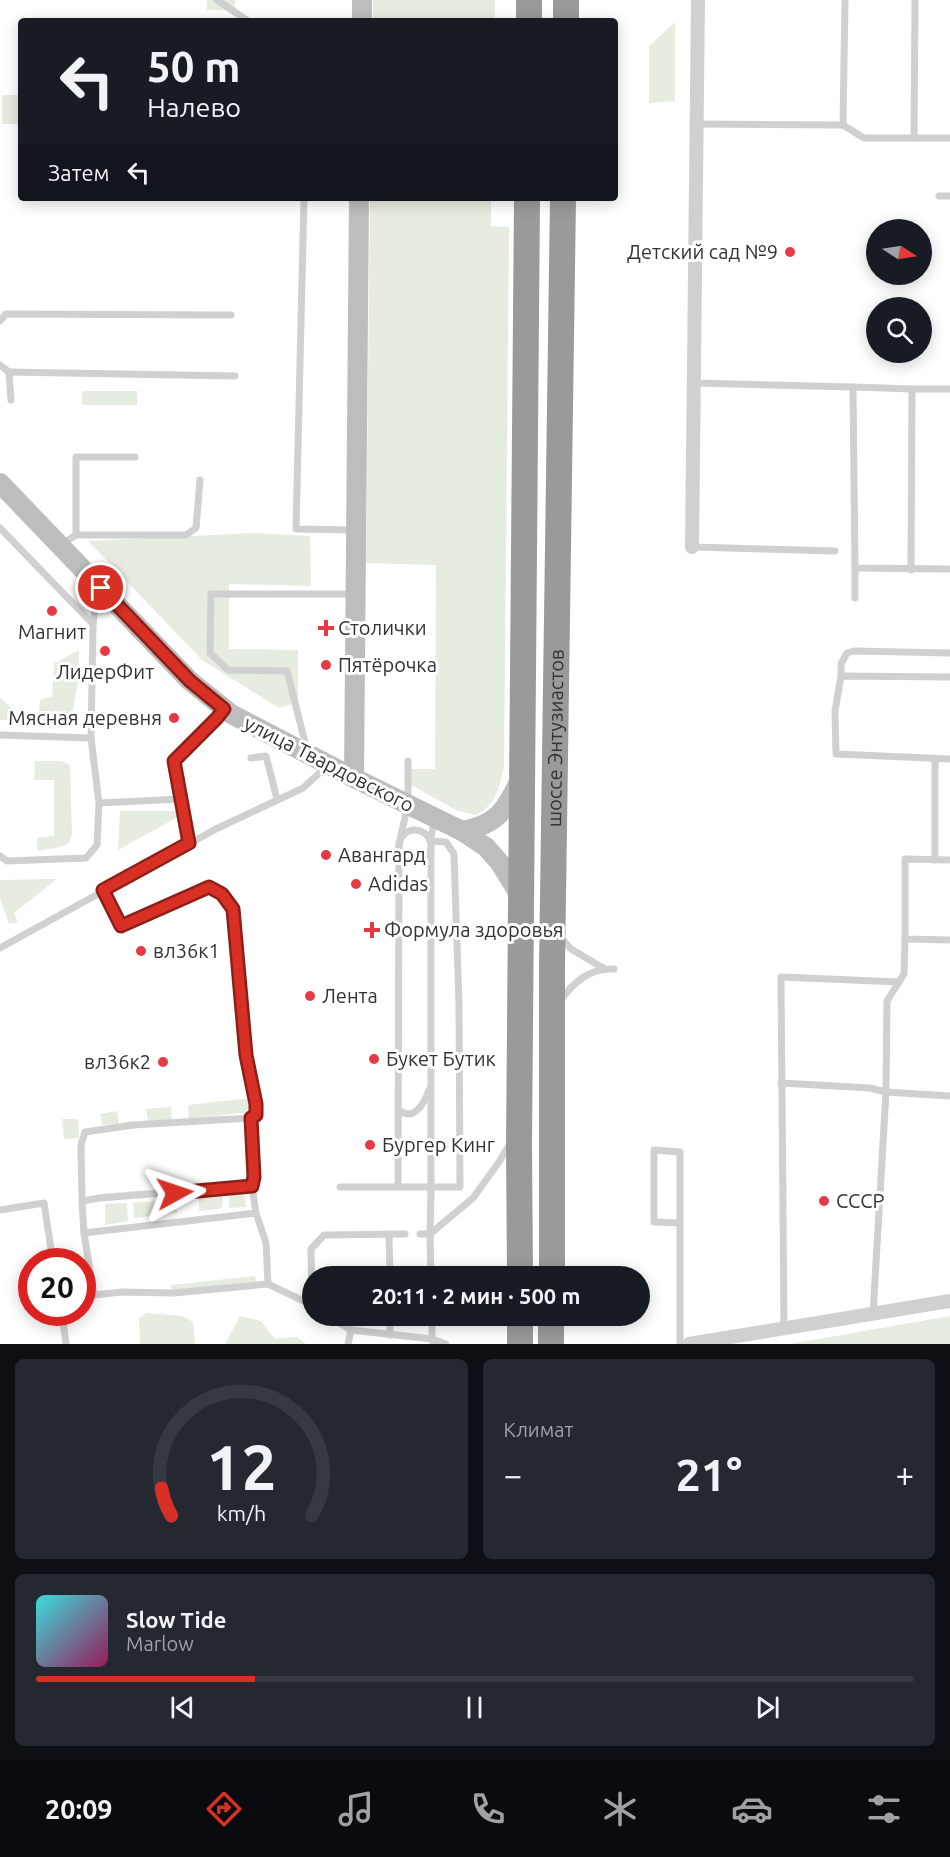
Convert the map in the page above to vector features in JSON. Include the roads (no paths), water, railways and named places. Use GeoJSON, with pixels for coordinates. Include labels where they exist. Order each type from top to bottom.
{"type":"FeatureCollection","features":[{"type":"Feature","properties":{"kind":"highway"},"geometry":{"type":"LineString","coordinates":[[529,0],[529,18]]}},
{"type":"Feature","properties":{"kind":"highway"},"geometry":{"type":"LineString","coordinates":[[566,0],[566,18]]}},
{"type":"Feature","properties":{"kind":"highway","name":"шоссе Энтузиастов"},"geometry":{"type":"LineString","coordinates":[[520,1266],[519,1127],[528,201]]}},
{"type":"Feature","properties":{"kind":"highway","name":"шоссе Энтузиастов"},"geometry":{"type":"LineString","coordinates":[[552,1266],[551,1013],[563,201]]}},
{"type":"Feature","properties":{"kind":"highway"},"geometry":{"type":"LineString","coordinates":[[520,1326],[520,1344]]}},
{"type":"Feature","properties":{"kind":"street"},"geometry":{"type":"LineString","coordinates":[[362,0],[362,18]]}},
{"type":"Feature","properties":{"kind":"street"},"geometry":{"type":"LineString","coordinates":[[692,547],[698,0]]}},
{"type":"Feature","properties":{"kind":"street"},"geometry":{"type":"LineString","coordinates":[[354,778],[359,201]]}},
{"type":"Feature","properties":{"kind":"street","name":"улица Твардовского"},"geometry":{"type":"LineString","coordinates":[[0,483],[68,540],[101,588],[190,681],[224,709],[327,765],[462,831],[486,847],[500,863],[521,897]]}},
{"type":"Feature","properties":{"kind":"street"},"geometry":{"type":"LineString","coordinates":[[462,831],[481,827],[498,818],[524,771]]}},
{"type":"Feature","properties":{"kind":"street"},"geometry":{"type":"LineString","coordinates":[[689,1344],[950,1301]]}},
{"type":"Feature","properties":{"kind":"street"},"geometry":{"type":"LineString","coordinates":[[551,1326],[566,1344]]}},
{"type":"Feature","properties":{"kind":"lane"},"geometry":{"type":"LineString","coordinates":[[217,0],[244,18]]}},
{"type":"Feature","properties":{"kind":"lane"},"geometry":{"type":"LineString","coordinates":[[843,125],[845,0]]}},
{"type":"Feature","properties":{"kind":"lane"},"geometry":{"type":"LineString","coordinates":[[914,138],[915,0]]}},
{"type":"Feature","properties":{"kind":"lane"},"geometry":{"type":"LineString","coordinates":[[697,124],[843,125],[864,138],[950,138]]}},
{"type":"Feature","properties":{"kind":"lane"},"geometry":{"type":"LineString","coordinates":[[939,196],[950,196]]}},
{"type":"Feature","properties":{"kind":"lane"},"geometry":{"type":"LineString","coordinates":[[304,201],[296,529],[356,530]]}},
{"type":"Feature","properties":{"kind":"lane"},"geometry":{"type":"LineString","coordinates":[[0,321],[6,314],[231,315]]}},
{"type":"Feature","properties":{"kind":"lane"},"geometry":{"type":"LineString","coordinates":[[0,365],[9,372],[235,376]]}},
{"type":"Feature","properties":{"kind":"lane"},"geometry":{"type":"LineString","coordinates":[[9,372],[11,400]]}},
{"type":"Feature","properties":{"kind":"lane"},"geometry":{"type":"LineString","coordinates":[[694,383],[950,389]]}},
{"type":"Feature","properties":{"kind":"lane"},"geometry":{"type":"LineString","coordinates":[[853,387],[855,598]]}},
{"type":"Feature","properties":{"kind":"lane"},"geometry":{"type":"LineString","coordinates":[[911,570],[912,389]]}},
{"type":"Feature","properties":{"kind":"lane"},"geometry":{"type":"LineString","coordinates":[[135,457],[76,457],[68,540],[186,535],[196,528],[200,480]]}},
{"type":"Feature","properties":{"kind":"lane"},"geometry":{"type":"LineString","coordinates":[[0,528],[93,624]]}},
{"type":"Feature","properties":{"kind":"lane"},"geometry":{"type":"LineString","coordinates":[[692,547],[835,551]]}},
{"type":"Feature","properties":{"kind":"lane"},"geometry":{"type":"LineString","coordinates":[[855,568],[950,569]]}},
{"type":"Feature","properties":{"kind":"lane"},"geometry":{"type":"LineString","coordinates":[[0,856],[7,861],[86,858],[97,845],[99,803],[91,738],[93,624],[96,600],[101,588]]}},
{"type":"Feature","properties":{"kind":"lane"},"geometry":{"type":"LineString","coordinates":[[308,754],[287,670],[228,670],[210,653],[211,594],[356,594]]}},
{"type":"Feature","properties":{"kind":"lane"},"geometry":{"type":"LineString","coordinates":[[950,653],[854,651],[847,653],[841,664],[835,711],[836,754],[950,759]]}},
{"type":"Feature","properties":{"kind":"lane"},"geometry":{"type":"LineString","coordinates":[[841,676],[950,677]]}},
{"type":"Feature","properties":{"kind":"lane"},"geometry":{"type":"LineString","coordinates":[[189,843],[174,761],[224,709]]}},
{"type":"Feature","properties":{"kind":"lane"},"geometry":{"type":"LineString","coordinates":[[0,735],[91,738]]}},
{"type":"Feature","properties":{"kind":"lane"},"geometry":{"type":"LineString","coordinates":[[251,758],[266,756],[277,799]]}},
{"type":"Feature","properties":{"kind":"lane"},"geometry":{"type":"LineString","coordinates":[[935,759],[935,860]]}},
{"type":"Feature","properties":{"kind":"lane"},"geometry":{"type":"LineString","coordinates":[[398,1187],[399,844],[408,804],[408,761]]}},
{"type":"Feature","properties":{"kind":"lane"},"geometry":{"type":"LineString","coordinates":[[0,948],[189,843],[303,788],[327,765]]}},
{"type":"Feature","properties":{"kind":"lane"},"geometry":{"type":"LineString","coordinates":[[99,803],[181,799]]}},
{"type":"Feature","properties":{"kind":"lane"},"geometry":{"type":"LineString","coordinates":[[431,1266],[430,844],[422,832],[416,830],[405,834],[399,844],[400,852],[404,857],[414,862],[426,858],[430,844],[435,818]]}},
{"type":"Feature","properties":{"kind":"lane"},"geometry":{"type":"LineString","coordinates":[[340,1187],[460,1187],[459,1004],[454,854],[446,842],[430,844]]}},
{"type":"Feature","properties":{"kind":"lane"},"geometry":{"type":"LineString","coordinates":[[873,1314],[886,1092],[887,1001],[904,974],[905,860],[950,860]]}},
{"type":"Feature","properties":{"kind":"lane"},"geometry":{"type":"LineString","coordinates":[[103,890],[121,926],[209,887],[222,894],[233,909],[246,1055],[256,1104],[256,1115],[251,1118],[133,1125],[85,1132],[81,1144],[82,1202],[84,1233],[94,1295],[122,1292],[174,1293],[268,1284],[302,1300]]}},
{"type":"Feature","properties":{"kind":"lane"},"geometry":{"type":"LineString","coordinates":[[552,929],[571,949],[605,969]]}},
{"type":"Feature","properties":{"kind":"lane"},"geometry":{"type":"LineString","coordinates":[[905,939],[950,940]]}},
{"type":"Feature","properties":{"kind":"lane"},"geometry":{"type":"LineString","coordinates":[[551,1013],[569,989],[585,974],[614,969]]}},
{"type":"Feature","properties":{"kind":"lane"},"geometry":{"type":"LineString","coordinates":[[784,1328],[781,977],[899,982]]}},
{"type":"Feature","properties":{"kind":"lane"},"geometry":{"type":"LineString","coordinates":[[398,1109],[404,1113],[417,1111],[425,1100],[431,1081]]}},
{"type":"Feature","properties":{"kind":"lane"},"geometry":{"type":"LineString","coordinates":[[781,1083],[870,1088],[886,1092],[950,1096]]}},
{"type":"Feature","properties":{"kind":"lane"},"geometry":{"type":"LineString","coordinates":[[251,1118],[254,1177],[252,1186],[256,1213],[266,1243],[268,1284]]}},
{"type":"Feature","properties":{"kind":"lane"},"geometry":{"type":"LineString","coordinates":[[420,1234],[430,1234],[473,1198],[499,1162],[519,1127]]}},
{"type":"Feature","properties":{"kind":"lane"},"geometry":{"type":"LineString","coordinates":[[679,1223],[654,1222],[654,1150],[680,1152],[680,1344]]}},
{"type":"Feature","properties":{"kind":"lane"},"geometry":{"type":"LineString","coordinates":[[82,1202],[100,1198],[252,1186]]}},
{"type":"Feature","properties":{"kind":"lane"},"geometry":{"type":"LineString","coordinates":[[0,1210],[44,1203],[51,1248]]}},
{"type":"Feature","properties":{"kind":"lane"},"geometry":{"type":"LineString","coordinates":[[84,1233],[256,1213]]}},
{"type":"Feature","properties":{"kind":"lane"},"geometry":{"type":"LineString","coordinates":[[389,1234],[390,1266]]}},
{"type":"Feature","properties":{"kind":"lane"},"geometry":{"type":"LineString","coordinates":[[311,1266],[311,1249],[324,1235],[405,1234]]}},
{"type":"Feature","properties":{"kind":"lane"},"geometry":{"type":"LineString","coordinates":[[64,1326],[66,1344]]}},
{"type":"Feature","properties":{"kind":"lane"},"geometry":{"type":"LineString","coordinates":[[344,1326],[351,1330],[446,1344]]}},
{"type":"Feature","properties":{"kind":"lane"},"geometry":{"type":"LineString","coordinates":[[390,1326],[390,1335]]}},
{"type":"Feature","properties":{"kind":"lane"},"geometry":{"type":"LineString","coordinates":[[432,1326],[433,1342]]}},
{"type":"Feature","properties":{"kind":"lane"},"geometry":{"type":"LineString","coordinates":[[348,1344],[351,1330]]}},
{"type":"Feature","properties":{"kind":"place","name":"Детский сад №9"},"geometry":{"type":"Point","coordinates":[790,252]}},
{"type":"Feature","properties":{"kind":"place","name":"Магнит"},"geometry":{"type":"Point","coordinates":[52,611]}},
{"type":"Feature","properties":{"kind":"place","name":"Столички"},"geometry":{"type":"Point","coordinates":[326,628]}},
{"type":"Feature","properties":{"kind":"place","name":"ЛидерФит"},"geometry":{"type":"Point","coordinates":[105,651]}},
{"type":"Feature","properties":{"kind":"place","name":"Пятёрочка"},"geometry":{"type":"Point","coordinates":[326,665]}},
{"type":"Feature","properties":{"kind":"place","name":"Мясная деревня"},"geometry":{"type":"Point","coordinates":[174,718]}},
{"type":"Feature","properties":{"kind":"place","name":"Авангард"},"geometry":{"type":"Point","coordinates":[326,855]}},
{"type":"Feature","properties":{"kind":"place","name":"Adidas"},"geometry":{"type":"Point","coordinates":[356,884]}},
{"type":"Feature","properties":{"kind":"place","name":"Формула здоровья"},"geometry":{"type":"Point","coordinates":[372,930]}},
{"type":"Feature","properties":{"kind":"place","name":"вл36к1"},"geometry":{"type":"Point","coordinates":[141,951]}},
{"type":"Feature","properties":{"kind":"place","name":"Лента"},"geometry":{"type":"Point","coordinates":[310,996]}},
{"type":"Feature","properties":{"kind":"place","name":"Букет Бутик"},"geometry":{"type":"Point","coordinates":[374,1059]}},
{"type":"Feature","properties":{"kind":"place","name":"вл36к2"},"geometry":{"type":"Point","coordinates":[163,1062]}},
{"type":"Feature","properties":{"kind":"place","name":"Бургер Кинг"},"geometry":{"type":"Point","coordinates":[370,1145]}},
{"type":"Feature","properties":{"kind":"place","name":"СССР"},"geometry":{"type":"Point","coordinates":[824,1201]}}]}
